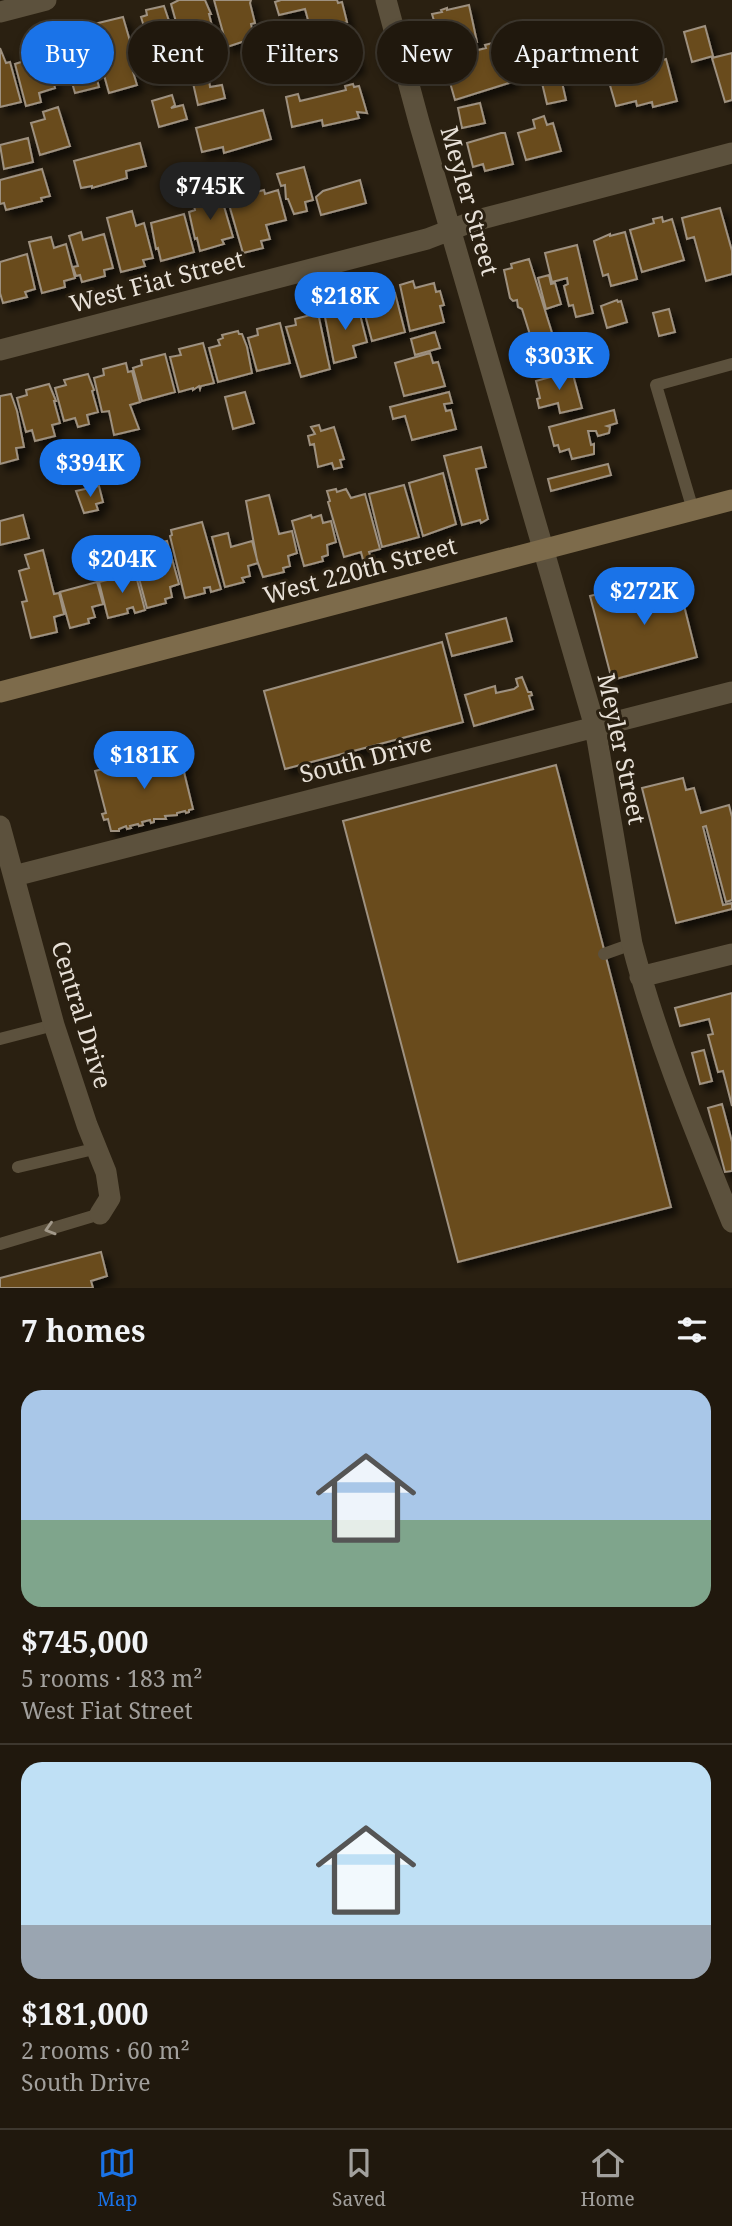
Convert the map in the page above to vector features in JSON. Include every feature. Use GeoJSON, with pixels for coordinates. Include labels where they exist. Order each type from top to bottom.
{"type":"FeatureCollection","features":[{"type":"Feature","properties":{"kind":"street"},"geometry":{"type":"LineString","coordinates":[[0,12],[46,0]]}},
{"type":"Feature","properties":{"kind":"street","name":"Meyler Street"},"geometry":{"type":"LineString","coordinates":[[386,0],[595,727],[640,977],[681,1094],[732,1222]]}},
{"type":"Feature","properties":{"kind":"street","name":"West Fiat Street"},"geometry":{"type":"LineString","coordinates":[[0,350],[427,239],[474,221],[732,153]]}},
{"type":"Feature","properties":{"kind":"street","name":"West 220th Street"},"geometry":{"type":"LineString","coordinates":[[0,692],[732,500]]}},
{"type":"Feature","properties":{"kind":"street","name":"South Drive"},"geometry":{"type":"LineString","coordinates":[[7,878],[732,692]]}},
{"type":"Feature","properties":{"kind":"street","name":"Central Drive"},"geometry":{"type":"LineString","coordinates":[[0,826],[7,878],[87,1125],[106,1172],[110,1198],[100,1214]]}},
{"type":"Feature","properties":{"kind":"street"},"geometry":{"type":"LineString","coordinates":[[640,977],[732,954]]}},
{"type":"Feature","properties":{"kind":"lane"},"geometry":{"type":"LineString","coordinates":[[693,510],[656,385],[732,364]]}},
{"type":"Feature","properties":{"kind":"lane"},"geometry":{"type":"LineString","coordinates":[[604,954],[632,944]]}},
{"type":"Feature","properties":{"kind":"lane"},"geometry":{"type":"LineString","coordinates":[[0,1039],[54,1025]]}},
{"type":"Feature","properties":{"kind":"lane"},"geometry":{"type":"LineString","coordinates":[[18,1167],[98,1147]]}},
{"type":"Feature","properties":{"kind":"lane"},"geometry":{"type":"LineString","coordinates":[[0,1244],[100,1214]]}},
{"type":"Feature","properties":{"kind":"building"},"geometry":{"type":"Polygon","coordinates":[[[179,0],[205,0],[211,21],[176,21],[171,4],[179,0]]]}},
{"type":"Feature","properties":{"kind":"building"},"geometry":{"type":"Polygon","coordinates":[[[214,0],[251,0],[254,21],[242,21],[242,42],[228,47],[228,21],[220,21],[214,0]]]}},
{"type":"Feature","properties":{"kind":"building"},"geometry":{"type":"Polygon","coordinates":[[[337,0],[338,3],[342,2],[347,21],[308,21],[305,9],[279,15],[275,2],[337,0]]]}},
{"type":"Feature","properties":{"kind":"building"},"geometry":{"type":"Polygon","coordinates":[[[469,5],[472,21],[434,21],[432,14],[469,5]]]}},
{"type":"Feature","properties":{"kind":"building"},"geometry":{"type":"Polygon","coordinates":[[[164,6],[169,21],[142,21],[141,17],[147,15],[146,10],[164,6]]]}},
{"type":"Feature","properties":{"kind":"building"},"geometry":{"type":"Polygon","coordinates":[[[123,17],[128,34],[128,84],[137,85],[109,93],[106,84],[114,84],[114,21],[106,21],[123,17]]]}},
{"type":"Feature","properties":{"kind":"building"},"geometry":{"type":"Polygon","coordinates":[[[705,26],[713,56],[692,62],[684,32],[705,26]]]}},
{"type":"Feature","properties":{"kind":"building"},"geometry":{"type":"Polygon","coordinates":[[[491,43],[491,84],[506,84],[455,100],[450,84],[477,84],[477,50],[486,48],[485,45],[491,43]]]}},
{"type":"Feature","properties":{"kind":"building"},"geometry":{"type":"Polygon","coordinates":[[[0,48],[6,63],[10,62],[21,102],[0,107],[0,48]]]}},
{"type":"Feature","properties":{"kind":"building"},"geometry":{"type":"Polygon","coordinates":[[[732,53],[732,100],[725,102],[712,58],[732,53]]]}},
{"type":"Feature","properties":{"kind":"building"},"geometry":{"type":"Polygon","coordinates":[[[666,59],[677,101],[653,107],[652,102],[637,106],[636,101],[616,106],[610,84],[663,84],[663,60],[666,59]]]}},
{"type":"Feature","properties":{"kind":"building"},"geometry":{"type":"Polygon","coordinates":[[[21,62],[21,84],[54,84],[55,88],[39,93],[41,102],[26,106],[15,64],[21,62]]]}},
{"type":"Feature","properties":{"kind":"building"},"geometry":{"type":"Polygon","coordinates":[[[72,84],[98,84],[99,87],[75,93],[72,84]]]}},
{"type":"Feature","properties":{"kind":"building"},"geometry":{"type":"Polygon","coordinates":[[[193,84],[210,84],[210,87],[222,85],[225,98],[198,105],[193,84]]]}},
{"type":"Feature","properties":{"kind":"building"},"geometry":{"type":"Polygon","coordinates":[[[542,84],[562,84],[566,100],[547,104],[542,84]]]}},
{"type":"Feature","properties":{"kind":"building"},"geometry":{"type":"Polygon","coordinates":[[[345,86],[359,86],[367,113],[357,112],[359,118],[323,126],[322,120],[292,127],[286,97],[298,94],[300,101],[346,90],[345,86]]]}},
{"type":"Feature","properties":{"kind":"building"},"geometry":{"type":"Polygon","coordinates":[[[172,95],[175,105],[171,108],[183,105],[187,119],[159,127],[152,101],[172,95]]]}},
{"type":"Feature","properties":{"kind":"building"},"geometry":{"type":"Polygon","coordinates":[[[480,103],[485,123],[462,128],[458,108],[480,103]]]}},
{"type":"Feature","properties":{"kind":"building"},"geometry":{"type":"Polygon","coordinates":[[[58,107],[70,146],[40,155],[31,123],[45,119],[43,112],[58,107]]]}},
{"type":"Feature","properties":{"kind":"building"},"geometry":{"type":"Polygon","coordinates":[[[263,110],[271,139],[224,153],[223,147],[202,152],[196,128],[263,110]]]}},
{"type":"Feature","properties":{"kind":"building"},"geometry":{"type":"Polygon","coordinates":[[[544,116],[547,125],[553,123],[561,151],[526,160],[518,133],[535,128],[533,120],[544,116]]]}},
{"type":"Feature","properties":{"kind":"building"},"geometry":{"type":"Polygon","coordinates":[[[505,133],[513,164],[485,171],[483,164],[473,167],[467,143],[505,133]]]}},
{"type":"Feature","properties":{"kind":"building"},"geometry":{"type":"Polygon","coordinates":[[[28,138],[33,162],[4,169],[0,145],[28,138]]]}},
{"type":"Feature","properties":{"kind":"building"},"geometry":{"type":"Polygon","coordinates":[[[140,143],[146,166],[126,171],[127,178],[92,188],[81,188],[74,161],[140,143]]]}},
{"type":"Feature","properties":{"kind":"building"},"geometry":{"type":"Polygon","coordinates":[[[304,167],[313,200],[305,202],[307,211],[294,214],[286,199],[285,185],[281,186],[277,174],[304,167]]]}},
{"type":"Feature","properties":{"kind":"building"},"geometry":{"type":"Polygon","coordinates":[[[42,169],[50,196],[41,198],[42,201],[6,210],[4,203],[0,204],[0,180],[42,169]]]}},
{"type":"Feature","properties":{"kind":"building"},"geometry":{"type":"Polygon","coordinates":[[[360,180],[366,203],[321,215],[316,197],[323,191],[360,180]]]}},
{"type":"Feature","properties":{"kind":"building"},"geometry":{"type":"Polygon","coordinates":[[[254,184],[256,192],[264,190],[265,194],[278,190],[286,220],[266,225],[270,239],[261,241],[263,248],[243,253],[228,201],[238,198],[236,188],[254,184]]]}},
{"type":"Feature","properties":{"kind":"building"},"geometry":{"type":"Polygon","coordinates":[[[215,192],[219,204],[223,203],[233,237],[222,240],[224,244],[200,251],[189,212],[195,210],[192,198],[215,192]]]}},
{"type":"Feature","properties":{"kind":"building"},"geometry":{"type":"Polygon","coordinates":[[[720,208],[732,251],[732,274],[706,281],[694,237],[687,239],[682,218],[720,208]]]}},
{"type":"Feature","properties":{"kind":"building"},"geometry":{"type":"Polygon","coordinates":[[[132,211],[136,226],[144,223],[153,258],[143,260],[145,266],[121,272],[107,218],[132,211]]]}},
{"type":"Feature","properties":{"kind":"building"},"geometry":{"type":"Polygon","coordinates":[[[184,214],[194,252],[161,261],[151,223],[184,214]]]}},
{"type":"Feature","properties":{"kind":"building"},"geometry":{"type":"Polygon","coordinates":[[[662,217],[663,222],[672,219],[684,260],[642,272],[630,230],[654,223],[653,219],[662,217]]]}},
{"type":"Feature","properties":{"kind":"building"},"geometry":{"type":"Polygon","coordinates":[[[81,232],[83,240],[104,234],[113,268],[104,270],[105,276],[82,282],[80,275],[76,276],[73,267],[78,266],[69,236],[81,232]]]}},
{"type":"Feature","properties":{"kind":"building"},"geometry":{"type":"Polygon","coordinates":[[[625,232],[637,279],[611,286],[608,274],[603,276],[594,241],[610,234],[625,232]]]}},
{"type":"Feature","properties":{"kind":"building"},"geometry":{"type":"Polygon","coordinates":[[[51,237],[54,248],[66,244],[75,278],[64,281],[65,287],[42,293],[29,242],[51,237]]]}},
{"type":"Feature","properties":{"kind":"building"},"geometry":{"type":"Polygon","coordinates":[[[577,245],[593,313],[576,317],[573,305],[569,306],[564,286],[568,284],[567,278],[552,282],[545,253],[577,245]]]}},
{"type":"Feature","properties":{"kind":"building"},"geometry":{"type":"Polygon","coordinates":[[[27,254],[35,289],[25,292],[27,297],[3,303],[0,293],[0,262],[27,254]]]}},
{"type":"Feature","properties":{"kind":"building"},"geometry":{"type":"Polygon","coordinates":[[[529,259],[553,336],[532,341],[522,309],[518,307],[517,300],[510,298],[504,270],[512,268],[511,264],[529,259]]]}},
{"type":"Feature","properties":{"kind":"building"},"geometry":{"type":"Polygon","coordinates":[[[549,275],[551,284],[555,283],[561,304],[546,309],[538,278],[549,275]]]}},
{"type":"Feature","properties":{"kind":"building"},"geometry":{"type":"Polygon","coordinates":[[[413,281],[415,288],[434,283],[436,292],[440,291],[444,305],[440,306],[444,322],[410,331],[400,285],[413,281]]]}},
{"type":"Feature","properties":{"kind":"building"},"geometry":{"type":"Polygon","coordinates":[[[395,293],[405,332],[372,341],[363,307],[373,305],[372,299],[395,293]]]}},
{"type":"Feature","properties":{"kind":"building"},"geometry":{"type":"Polygon","coordinates":[[[621,301],[627,322],[607,328],[601,306],[621,301]]]}},
{"type":"Feature","properties":{"kind":"building"},"geometry":{"type":"Polygon","coordinates":[[[357,303],[367,342],[353,346],[356,357],[334,363],[325,317],[335,315],[333,309],[357,303]]]}},
{"type":"Feature","properties":{"kind":"building"},"geometry":{"type":"Polygon","coordinates":[[[669,309],[675,332],[659,336],[653,313],[669,309]]]}},
{"type":"Feature","properties":{"kind":"building"},"geometry":{"type":"Polygon","coordinates":[[[318,313],[330,369],[301,377],[286,327],[296,325],[295,319],[318,313]]]}},
{"type":"Feature","properties":{"kind":"building"},"geometry":{"type":"Polygon","coordinates":[[[280,323],[290,363],[257,371],[248,338],[258,335],[257,329],[280,323]]]}},
{"type":"Feature","properties":{"kind":"building"},"geometry":{"type":"Polygon","coordinates":[[[238,331],[247,347],[252,373],[218,382],[209,348],[220,345],[218,340],[223,338],[222,335],[238,331]]]}},
{"type":"Feature","properties":{"kind":"building"},"geometry":{"type":"Polygon","coordinates":[[[435,332],[440,348],[415,355],[411,339],[435,332]]]}},
{"type":"Feature","properties":{"kind":"building"},"geometry":{"type":"Polygon","coordinates":[[[203,343],[214,383],[201,386],[200,389],[199,386],[193,390],[179,392],[170,357],[181,355],[179,349],[203,343]]]}},
{"type":"Feature","properties":{"kind":"building"},"geometry":{"type":"Polygon","coordinates":[[[430,353],[433,363],[438,362],[445,386],[404,396],[395,363],[430,353]]]}},
{"type":"Feature","properties":{"kind":"building"},"geometry":{"type":"Polygon","coordinates":[[[165,354],[175,392],[142,401],[133,368],[142,365],[141,360],[165,354]]]}},
{"type":"Feature","properties":{"kind":"building"},"geometry":{"type":"Polygon","coordinates":[[[126,363],[128,372],[132,371],[140,402],[130,405],[139,429],[114,435],[109,411],[102,412],[94,378],[104,375],[103,369],[126,363]]]}},
{"type":"Feature","properties":{"kind":"building"},"geometry":{"type":"Polygon","coordinates":[[[572,371],[582,408],[560,413],[558,403],[539,408],[536,381],[572,371]]]}},
{"type":"Feature","properties":{"kind":"building"},"geometry":{"type":"Polygon","coordinates":[[[88,374],[98,412],[87,415],[89,424],[78,427],[75,418],[64,421],[55,388],[66,385],[64,380],[88,374]]]}},
{"type":"Feature","properties":{"kind":"building"},"geometry":{"type":"Polygon","coordinates":[[[49,384],[56,401],[60,423],[52,425],[55,436],[35,441],[32,430],[26,432],[17,398],[27,395],[26,390],[49,384]]]}},
{"type":"Feature","properties":{"kind":"building"},"geometry":{"type":"Polygon","coordinates":[[[245,392],[254,423],[233,429],[225,397],[245,392]]]}},
{"type":"Feature","properties":{"kind":"building"},"geometry":{"type":"Polygon","coordinates":[[[449,392],[452,403],[444,404],[446,411],[451,410],[456,429],[412,440],[405,416],[393,419],[390,407],[449,392]]]}},
{"type":"Feature","properties":{"kind":"building"},"geometry":{"type":"Polygon","coordinates":[[[11,394],[24,447],[16,448],[18,459],[0,464],[0,396],[11,394]]]}},
{"type":"Feature","properties":{"kind":"building"},"geometry":{"type":"Polygon","coordinates":[[[614,410],[617,423],[607,426],[610,427],[609,433],[598,436],[596,431],[588,431],[591,445],[594,444],[594,454],[572,459],[569,449],[560,452],[558,445],[554,446],[549,427],[614,410]]]}},
{"type":"Feature","properties":{"kind":"building"},"geometry":{"type":"Polygon","coordinates":[[[319,425],[321,431],[334,427],[344,459],[340,460],[342,467],[334,469],[332,463],[318,467],[314,444],[310,445],[308,436],[315,434],[311,427],[319,425]]]}},
{"type":"Feature","properties":{"kind":"building"},"geometry":{"type":"Polygon","coordinates":[[[481,447],[486,467],[476,469],[488,519],[481,523],[480,520],[462,525],[444,456],[481,447]]]}},
{"type":"Feature","properties":{"kind":"building"},"geometry":{"type":"Polygon","coordinates":[[[608,464],[611,475],[551,491],[548,479],[608,464]]]}},
{"type":"Feature","properties":{"kind":"building"},"geometry":{"type":"Polygon","coordinates":[[[443,473],[456,524],[423,536],[409,483],[443,473]]]}},
{"type":"Feature","properties":{"kind":"building"},"geometry":{"type":"Polygon","coordinates":[[[404,485],[419,537],[382,547],[369,494],[404,485]]]}},
{"type":"Feature","properties":{"kind":"building"},"geometry":{"type":"Polygon","coordinates":[[[99,486],[103,502],[96,504],[98,510],[84,513],[76,491],[99,486]]]}},
{"type":"Feature","properties":{"kind":"building"},"geometry":{"type":"Polygon","coordinates":[[[336,489],[337,492],[346,489],[351,498],[365,494],[380,549],[369,552],[373,564],[365,567],[361,552],[344,557],[328,502],[327,491],[336,489]]]}},
{"type":"Feature","properties":{"kind":"building"},"geometry":{"type":"Polygon","coordinates":[[[269,495],[279,534],[292,531],[297,553],[288,556],[290,566],[283,568],[284,572],[263,577],[257,560],[246,501],[269,495]]]}},
{"type":"Feature","properties":{"kind":"building"},"geometry":{"type":"Polygon","coordinates":[[[23,515],[29,538],[0,545],[0,521],[23,515]]]}},
{"type":"Feature","properties":{"kind":"building"},"geometry":{"type":"Polygon","coordinates":[[[311,515],[312,518],[321,515],[323,523],[331,521],[336,542],[327,545],[328,555],[322,557],[323,561],[304,566],[292,521],[311,515]]]}},
{"type":"Feature","properties":{"kind":"building"},"geometry":{"type":"Polygon","coordinates":[[[202,522],[221,589],[211,592],[210,587],[204,588],[205,593],[185,598],[170,536],[171,530],[202,522]]]}},
{"type":"Feature","properties":{"kind":"building"},"geometry":{"type":"Polygon","coordinates":[[[228,533],[231,547],[252,541],[258,563],[248,566],[250,576],[242,578],[244,582],[225,587],[212,537],[228,533]]]}},
{"type":"Feature","properties":{"kind":"building"},"geometry":{"type":"Polygon","coordinates":[[[167,541],[179,584],[170,587],[172,597],[165,599],[166,603],[147,608],[137,571],[151,567],[146,546],[167,541]]]}},
{"type":"Feature","properties":{"kind":"building"},"geometry":{"type":"Polygon","coordinates":[[[43,550],[54,594],[59,593],[64,614],[54,617],[57,632],[31,638],[22,602],[27,601],[19,571],[29,568],[25,555],[43,550]]]}},
{"type":"Feature","properties":{"kind":"building"},"geometry":{"type":"Polygon","coordinates":[[[126,572],[135,572],[145,610],[135,613],[133,607],[127,609],[128,613],[108,618],[99,582],[127,575],[126,572]]]}},
{"type":"Feature","properties":{"kind":"building"},"geometry":{"type":"Polygon","coordinates":[[[676,574],[697,657],[612,680],[590,596],[676,574]]]}},
{"type":"Feature","properties":{"kind":"building"},"geometry":{"type":"Polygon","coordinates":[[[97,582],[103,604],[92,607],[95,617],[88,619],[89,623],[70,628],[60,592],[97,582]]]}},
{"type":"Feature","properties":{"kind":"building"},"geometry":{"type":"Polygon","coordinates":[[[506,618],[512,641],[452,656],[446,634],[506,618]]]}},
{"type":"Feature","properties":{"kind":"building"},"geometry":{"type":"Polygon","coordinates":[[[442,642],[463,722],[285,769],[264,691],[442,642]]]}},
{"type":"Feature","properties":{"kind":"building"},"geometry":{"type":"Polygon","coordinates":[[[522,677],[528,692],[531,692],[532,695],[529,696],[533,709],[474,726],[465,695],[495,686],[496,693],[514,689],[518,686],[516,679],[522,677]]]}},
{"type":"Feature","properties":{"kind":"building"},"geometry":{"type":"Polygon","coordinates":[[[177,750],[181,763],[184,762],[183,768],[193,809],[186,813],[185,811],[165,816],[166,819],[154,819],[151,823],[150,820],[142,822],[143,825],[130,826],[131,828],[127,829],[126,826],[119,831],[111,831],[108,819],[104,820],[102,814],[106,813],[95,771],[177,750]]]}},
{"type":"Feature","properties":{"kind":"building"},"geometry":{"type":"Polygon","coordinates":[[[556,765],[671,1207],[458,1262],[343,821],[556,765]]]}},
{"type":"Feature","properties":{"kind":"building"},"geometry":{"type":"Polygon","coordinates":[[[683,778],[686,790],[694,788],[701,813],[729,805],[732,817],[732,900],[726,902],[706,826],[703,827],[723,905],[732,903],[732,909],[676,923],[642,788],[683,778]]]}},
{"type":"Feature","properties":{"kind":"building"},"geometry":{"type":"Polygon","coordinates":[[[732,993],[732,1106],[723,1071],[718,1072],[708,1035],[713,1034],[709,1019],[680,1026],[675,1008],[732,993]]]}},
{"type":"Feature","properties":{"kind":"building"},"geometry":{"type":"Polygon","coordinates":[[[704,1050],[712,1081],[700,1084],[692,1053],[704,1050]]]}},
{"type":"Feature","properties":{"kind":"building"},"geometry":{"type":"Polygon","coordinates":[[[722,1104],[732,1142],[732,1171],[725,1172],[708,1108],[722,1104]]]}},
{"type":"Feature","properties":{"kind":"building"},"geometry":{"type":"Polygon","coordinates":[[[101,1252],[107,1276],[91,1281],[93,1288],[0,1288],[0,1278],[101,1252]]]}}]}
